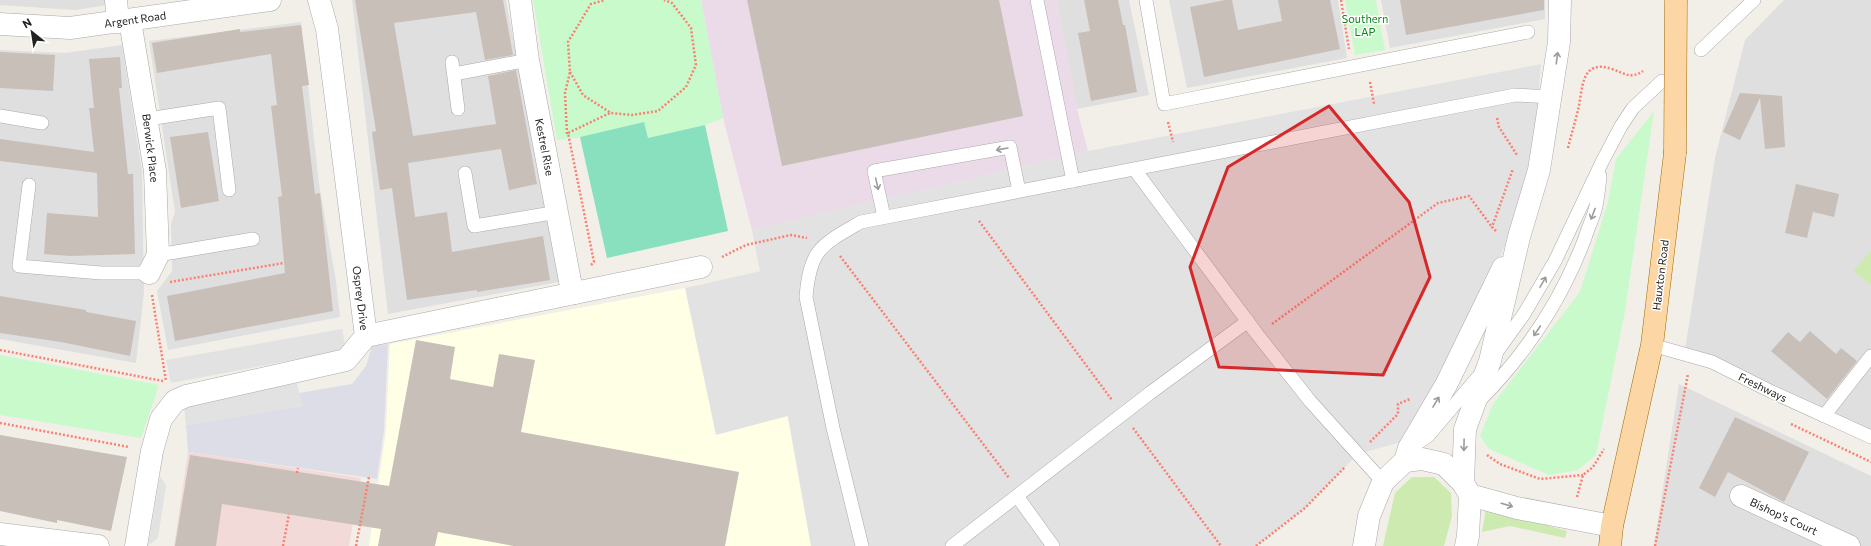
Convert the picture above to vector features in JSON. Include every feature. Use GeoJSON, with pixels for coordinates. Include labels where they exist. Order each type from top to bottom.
{"type":"FeatureCollection","features":[{"type":"Feature","properties":{"kind":"main road","name":"Hauxton Road"},"geometry":{"type":"LineString","coordinates":[[1611,536],[1652,345],[1675,153],[1676,0]]}},
{"type":"Feature","properties":{"kind":"street","name":"Berwick Place"},"geometry":{"type":"LineString","coordinates":[[116,0],[124,21],[148,119],[156,172],[152,270]]}},
{"type":"Feature","properties":{"kind":"street","name":"Argent Road"},"geometry":{"type":"LineString","coordinates":[[0,24],[70,28],[270,0]]}},
{"type":"Feature","properties":{"kind":"street","name":"Osprey Drive"},"geometry":{"type":"LineString","coordinates":[[136,546],[152,451],[161,419],[175,401],[186,396],[346,360],[366,336],[327,29],[319,0]]}},
{"type":"Feature","properties":{"kind":"street","name":"Kestrel Rise"},"geometry":{"type":"LineString","coordinates":[[520,0],[528,60],[572,287]]}},
{"type":"Feature","properties":{"kind":"street"},"geometry":{"type":"LineString","coordinates":[[1364,546],[1369,516],[1383,482],[1407,454],[1446,385],[1508,235],[1539,170],[1552,97],[1559,42],[1560,0]]}},
{"type":"Feature","properties":{"kind":"street"},"geometry":{"type":"LineString","coordinates":[[1466,546],[1468,536],[1464,430],[1490,361],[1508,235]]}},
{"type":"Feature","properties":{"kind":"street"},"geometry":{"type":"LineString","coordinates":[[366,336],[572,287],[701,267]]}},
{"type":"Feature","properties":{"kind":"street"},"geometry":{"type":"LineString","coordinates":[[1407,454],[1444,464],[1467,489],[1517,508],[1570,519],[1611,536]]}},
{"type":"Feature","properties":{"kind":"street","name":"Bishop's Court"},"geometry":{"type":"LineString","coordinates":[[1741,496],[1848,546]]}},
{"type":"Feature","properties":{"kind":"street"},"geometry":{"type":"LineString","coordinates":[[0,534],[98,546]]}},
{"type":"Feature","properties":{"kind":"lane"},"geometry":{"type":"LineString","coordinates":[[1037,0],[1073,181]]}},
{"type":"Feature","properties":{"kind":"lane"},"geometry":{"type":"LineString","coordinates":[[1146,0],[1164,104],[1528,32]]}},
{"type":"Feature","properties":{"kind":"lane"},"geometry":{"type":"LineString","coordinates":[[1701,50],[1754,0]]}},
{"type":"Feature","properties":{"kind":"lane"},"geometry":{"type":"LineString","coordinates":[[458,109],[453,68],[528,60]]}},
{"type":"Feature","properties":{"kind":"lane"},"geometry":{"type":"LineString","coordinates":[[1407,454],[1428,436],[1490,361],[1524,314],[1555,261],[1602,162],[1621,126],[1633,108],[1662,81]]}},
{"type":"Feature","properties":{"kind":"lane"},"geometry":{"type":"LineString","coordinates":[[862,546],[833,428],[806,297],[808,276],[816,255],[826,242],[860,222],[1135,170],[1515,95],[1552,97]]}},
{"type":"Feature","properties":{"kind":"lane"},"geometry":{"type":"LineString","coordinates":[[148,119],[219,108],[229,190]]}},
{"type":"Feature","properties":{"kind":"lane"},"geometry":{"type":"LineString","coordinates":[[0,116],[42,123]]}},
{"type":"Feature","properties":{"kind":"lane"},"geometry":{"type":"LineString","coordinates":[[884,218],[874,171],[1010,147],[1019,191]]}},
{"type":"Feature","properties":{"kind":"lane"},"geometry":{"type":"LineString","coordinates":[[1471,409],[1493,387],[1538,331],[1561,290],[1579,253],[1596,207],[1602,162]]}},
{"type":"Feature","properties":{"kind":"lane"},"geometry":{"type":"LineString","coordinates":[[1135,170],[1257,334],[1310,401],[1383,482]]}},
{"type":"Feature","properties":{"kind":"lane"},"geometry":{"type":"LineString","coordinates":[[465,173],[474,226],[558,212]]}},
{"type":"Feature","properties":{"kind":"lane"},"geometry":{"type":"LineString","coordinates":[[29,185],[18,266],[101,273],[152,270],[253,239]]}},
{"type":"Feature","properties":{"kind":"lane"},"geometry":{"type":"LineString","coordinates":[[952,546],[1248,321]]}},
{"type":"Feature","properties":{"kind":"lane","name":"Freshways"},"geometry":{"type":"LineString","coordinates":[[1652,345],[1712,362],[1871,437]]}},
{"type":"Feature","properties":{"kind":"lane"},"geometry":{"type":"LineString","coordinates":[[1824,416],[1871,356]]}},
{"type":"Feature","properties":{"kind":"lane"},"geometry":{"type":"LineString","coordinates":[[1019,495],[1053,546]]}},
{"type":"Feature","properties":{"kind":"path"},"geometry":{"type":"LineString","coordinates":[[590,0],[591,4]]}},
{"type":"Feature","properties":{"kind":"path"},"geometry":{"type":"LineString","coordinates":[[572,287],[594,262],[568,133],[565,93],[570,72],[568,42],[591,4],[605,0]]}},
{"type":"Feature","properties":{"kind":"path"},"geometry":{"type":"LineString","coordinates":[[570,72],[584,95],[611,113],[632,116],[658,111],[686,87],[696,65],[691,28],[672,3],[664,0]]}},
{"type":"Feature","properties":{"kind":"path"},"geometry":{"type":"LineString","coordinates":[[1341,0],[1352,67]]}},
{"type":"Feature","properties":{"kind":"path"},"geometry":{"type":"LineString","coordinates":[[1367,63],[1378,122]]}},
{"type":"Feature","properties":{"kind":"path"},"geometry":{"type":"LineString","coordinates":[[1566,154],[1579,108],[1581,87],[1585,76],[1591,70],[1607,67],[1626,76],[1634,76],[1648,67]]}},
{"type":"Feature","properties":{"kind":"path"},"geometry":{"type":"LineString","coordinates":[[1493,99],[1499,127],[1518,156]]}},
{"type":"Feature","properties":{"kind":"path"},"geometry":{"type":"LineString","coordinates":[[1164,104],[1177,161]]}},
{"type":"Feature","properties":{"kind":"path"},"geometry":{"type":"LineString","coordinates":[[544,141],[568,133],[611,113]]}},
{"type":"Feature","properties":{"kind":"path"},"geometry":{"type":"LineString","coordinates":[[1492,227],[1515,164]]}},
{"type":"Feature","properties":{"kind":"path"},"geometry":{"type":"LineString","coordinates":[[1257,334],[1438,203],[1469,196],[1492,227],[1508,235]]}},
{"type":"Feature","properties":{"kind":"path"},"geometry":{"type":"LineString","coordinates":[[979,221],[1221,546]]}},
{"type":"Feature","properties":{"kind":"path"},"geometry":{"type":"LineString","coordinates":[[701,267],[746,245],[791,236],[826,242]]}},
{"type":"Feature","properties":{"kind":"path"},"geometry":{"type":"LineString","coordinates":[[840,256],[1019,495]]}},
{"type":"Feature","properties":{"kind":"path"},"geometry":{"type":"LineString","coordinates":[[152,270],[177,282],[284,263]]}},
{"type":"Feature","properties":{"kind":"path"},"geometry":{"type":"LineString","coordinates":[[0,350],[166,382],[152,270]]}},
{"type":"Feature","properties":{"kind":"path"},"geometry":{"type":"LineString","coordinates":[[1655,546],[1688,373],[1695,377]]}},
{"type":"Feature","properties":{"kind":"path"},"geometry":{"type":"LineString","coordinates":[[1256,546],[1305,508],[1398,414],[1398,404],[1417,397]]}},
{"type":"Feature","properties":{"kind":"path"},"geometry":{"type":"LineString","coordinates":[[1398,414],[1423,424]]}},
{"type":"Feature","properties":{"kind":"path"},"geometry":{"type":"LineString","coordinates":[[1787,421],[1871,462]]}},
{"type":"Feature","properties":{"kind":"path"},"geometry":{"type":"LineString","coordinates":[[0,423],[152,451]]}},
{"type":"Feature","properties":{"kind":"path"},"geometry":{"type":"LineString","coordinates":[[1464,440],[1500,464],[1540,479],[1583,475],[1593,467],[1608,443]]}},
{"type":"Feature","properties":{"kind":"path"},"geometry":{"type":"LineString","coordinates":[[297,472],[298,468]]}},
{"type":"Feature","properties":{"kind":"path"},"geometry":{"type":"LineString","coordinates":[[1570,519],[1583,475]]}},
{"type":"Feature","properties":{"kind":"path"},"geometry":{"type":"LineString","coordinates":[[356,546],[369,477]]}},
{"type":"Feature","properties":{"kind":"path"},"geometry":{"type":"LineString","coordinates":[[283,546],[290,514]]}},
{"type":"Feature","properties":{"kind":"highlighted area"},"geometry":{"type":"Polygon","coordinates":[[[1329,106],[1409,202],[1430,277],[1383,375],[1219,367],[1190,267],[1228,167],[1329,106]]]}},
{"type":"Feature","properties":{"kind":"shaded area"},"geometry":{"type":"Polygon","coordinates":[[[0,0],[108,0],[108,5],[75,10],[0,5],[0,0]]]}},
{"type":"Feature","properties":{"kind":"shaded area"},"geometry":{"type":"Polygon","coordinates":[[[352,0],[506,0],[559,282],[388,314],[352,0]]]}},
{"type":"Feature","properties":{"kind":"shaded area"},"geometry":{"type":"Polygon","coordinates":[[[701,0],[1056,0],[1077,109],[1088,151],[752,230],[723,118],[701,0]]]}},
{"type":"Feature","properties":{"kind":"shaded area"},"geometry":{"type":"Polygon","coordinates":[[[1056,0],[1129,0],[1149,95],[1077,109],[1056,0]]]}},
{"type":"Feature","properties":{"kind":"shaded area"},"geometry":{"type":"Polygon","coordinates":[[[1169,0],[1338,0],[1347,58],[1187,88],[1169,0]]]}},
{"type":"Feature","properties":{"kind":"shaded area"},"geometry":{"type":"Polygon","coordinates":[[[1381,0],[1545,0],[1545,19],[1390,48],[1381,0]]]}},
{"type":"Feature","properties":{"kind":"shaded area"},"geometry":{"type":"Polygon","coordinates":[[[1784,0],[1871,0],[1871,442],[1685,350],[1715,158],[1745,40],[1784,0]]]}},
{"type":"Feature","properties":{"kind":"shaded area"},"geometry":{"type":"Polygon","coordinates":[[[301,22],[319,184],[336,281],[340,317],[168,350],[157,291],[172,271],[171,224],[175,212],[149,41],[301,22]]]}},
{"type":"Feature","properties":{"kind":"shaded area"},"geometry":{"type":"Polygon","coordinates":[[[122,45],[142,171],[144,292],[136,363],[0,339],[0,50],[65,53],[122,45]]]}},
{"type":"Feature","properties":{"kind":"shaded area"},"geometry":{"type":"Polygon","coordinates":[[[1541,64],[1532,169],[1508,239],[1484,293],[1419,416],[1401,442],[1358,454],[1305,508],[1256,546],[811,546],[788,416],[716,435],[685,288],[760,271],[752,230],[1088,151],[1541,64]]]}},
{"type":"Feature","properties":{"kind":"shaded area"},"geometry":{"type":"Polygon","coordinates":[[[761,271],[811,546],[369,546],[386,431],[390,344],[685,288],[761,271]]]}},
{"type":"Feature","properties":{"kind":"shaded area"},"geometry":{"type":"Polygon","coordinates":[[[342,329],[345,345],[340,351],[171,383],[166,360],[342,329]]]}},
{"type":"Feature","properties":{"kind":"shaded area"},"geometry":{"type":"Polygon","coordinates":[[[388,344],[384,431],[377,479],[188,452],[186,425],[302,406],[299,393],[352,384],[366,366],[372,346],[388,344]]]}},
{"type":"Feature","properties":{"kind":"shaded area"},"geometry":{"type":"Polygon","coordinates":[[[297,383],[302,406],[186,425],[184,406],[297,383]]]}},
{"type":"Feature","properties":{"kind":"shaded area"},"geometry":{"type":"Polygon","coordinates":[[[1679,384],[1871,476],[1871,546],[1654,546],[1679,384]]]}},
{"type":"Feature","properties":{"kind":"shaded area"},"geometry":{"type":"Polygon","coordinates":[[[188,452],[361,478],[349,546],[174,546],[188,452]]]}},
{"type":"Feature","properties":{"kind":"shaded area"},"geometry":{"type":"Polygon","coordinates":[[[160,476],[166,486],[158,538],[148,546],[160,476]]]}},
{"type":"Feature","properties":{"kind":"green space"},"geometry":{"type":"Polygon","coordinates":[[[533,0],[701,0],[723,118],[705,125],[648,138],[644,122],[580,137],[557,140],[533,0]]]}},
{"type":"Feature","properties":{"kind":"green space","name":"Southern LAP"},"geometry":{"type":"Polygon","coordinates":[[[1345,0],[1376,0],[1385,50],[1355,55],[1345,0]]]}},
{"type":"Feature","properties":{"kind":"green space"},"geometry":{"type":"Polygon","coordinates":[[[1654,111],[1625,311],[1596,455],[1578,470],[1549,475],[1489,449],[1480,436],[1493,404],[1580,292],[1608,202],[1616,159],[1654,111]]]}},
{"type":"Feature","properties":{"kind":"green space"},"geometry":{"type":"Polygon","coordinates":[[[644,122],[648,138],[705,125],[728,231],[607,258],[580,137],[644,122]]]}},
{"type":"Feature","properties":{"kind":"green space"},"geometry":{"type":"Polygon","coordinates":[[[1871,251],[1871,285],[1853,271],[1871,251]]]}},
{"type":"Feature","properties":{"kind":"green space"},"geometry":{"type":"Polygon","coordinates":[[[0,355],[159,385],[141,438],[0,415],[0,355]]]}},
{"type":"Feature","properties":{"kind":"green space"},"geometry":{"type":"Polygon","coordinates":[[[1412,477],[1434,477],[1451,493],[1452,516],[1444,546],[1383,546],[1395,493],[1412,477]]]}},
{"type":"Feature","properties":{"kind":"green space"},"geometry":{"type":"Polygon","coordinates":[[[1486,508],[1567,531],[1565,538],[1510,526],[1482,532],[1486,508]]]}},
{"type":"Feature","properties":{"kind":"building"},"geometry":{"type":"Polygon","coordinates":[[[355,0],[503,0],[513,55],[485,60],[476,12],[394,23],[413,136],[496,124],[488,76],[516,70],[537,184],[509,190],[501,149],[408,163],[415,217],[447,212],[452,252],[543,236],[550,280],[477,292],[477,290],[407,300],[392,188],[380,190],[372,132],[376,131],[355,0]]]}},
{"type":"Feature","properties":{"kind":"building"},"geometry":{"type":"Polygon","coordinates":[[[747,0],[999,0],[1023,116],[782,166],[747,0]]]}},
{"type":"Feature","properties":{"kind":"building"},"geometry":{"type":"Polygon","coordinates":[[[1084,0],[1118,0],[1123,25],[1125,25],[1137,92],[1091,101],[1078,33],[1090,31],[1084,0]]]}},
{"type":"Feature","properties":{"kind":"building"},"geometry":{"type":"Polygon","coordinates":[[[1232,0],[1238,30],[1282,21],[1278,0],[1330,0],[1340,49],[1204,77],[1190,7],[1232,0]]]}},
{"type":"Feature","properties":{"kind":"building"},"geometry":{"type":"Polygon","coordinates":[[[1400,0],[1544,0],[1544,10],[1406,35],[1400,0]]]}},
{"type":"Feature","properties":{"kind":"building"},"geometry":{"type":"Polygon","coordinates":[[[301,25],[309,85],[302,86],[315,194],[320,193],[333,311],[175,341],[167,296],[285,273],[278,197],[282,196],[271,106],[277,105],[271,54],[157,73],[152,43],[240,29],[240,32],[301,25]]]}},
{"type":"Feature","properties":{"kind":"building"},"geometry":{"type":"Polygon","coordinates":[[[0,52],[55,55],[53,91],[0,88],[0,52]]]}},
{"type":"Feature","properties":{"kind":"building"},"geometry":{"type":"Polygon","coordinates":[[[120,57],[122,88],[119,88],[128,174],[133,174],[135,254],[70,256],[44,254],[47,213],[98,217],[97,173],[0,161],[0,139],[94,152],[89,108],[94,108],[89,59],[120,57]]]}},
{"type":"Feature","properties":{"kind":"building"},"geometry":{"type":"Polygon","coordinates":[[[1740,93],[1782,96],[1785,147],[1765,149],[1760,98],[1740,140],[1723,132],[1740,93]]]}},
{"type":"Feature","properties":{"kind":"building"},"geometry":{"type":"Polygon","coordinates":[[[208,132],[219,201],[181,208],[170,137],[208,132]]]}},
{"type":"Feature","properties":{"kind":"building"},"geometry":{"type":"Polygon","coordinates":[[[1796,184],[1839,194],[1834,217],[1813,212],[1807,238],[1785,233],[1796,184]]]}},
{"type":"Feature","properties":{"kind":"building"},"geometry":{"type":"Polygon","coordinates":[[[0,296],[86,310],[86,312],[136,321],[130,356],[61,342],[0,333],[0,296]]]}},
{"type":"Feature","properties":{"kind":"building"},"geometry":{"type":"Polygon","coordinates":[[[1810,331],[1836,354],[1841,348],[1857,361],[1827,399],[1771,351],[1788,332],[1800,342],[1810,331]]]}},
{"type":"Feature","properties":{"kind":"building"},"geometry":{"type":"Polygon","coordinates":[[[416,340],[455,347],[450,379],[493,387],[499,354],[535,360],[521,432],[739,472],[725,546],[514,546],[438,532],[435,546],[378,546],[381,529],[222,504],[216,546],[175,546],[190,455],[389,486],[416,340]]]}},
{"type":"Feature","properties":{"kind":"building"},"geometry":{"type":"Polygon","coordinates":[[[1735,417],[1809,452],[1784,502],[1728,472],[1715,497],[1699,488],[1735,417]]]}},
{"type":"Feature","properties":{"kind":"building"},"geometry":{"type":"Polygon","coordinates":[[[0,435],[127,457],[111,531],[57,520],[57,523],[0,511],[0,435]]]}}]}
